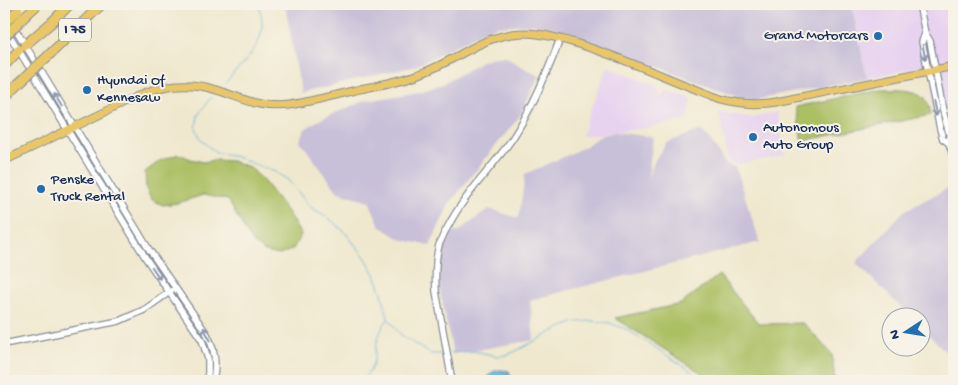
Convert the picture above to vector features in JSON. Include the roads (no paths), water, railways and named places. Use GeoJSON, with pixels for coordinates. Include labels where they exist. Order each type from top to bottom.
{"type":"FeatureCollection","features":[{"type":"Feature","properties":{"kind":"highway"},"geometry":{"type":"LineString","coordinates":[[4,37],[38,4]]}},
{"type":"Feature","properties":{"kind":"highway"},"geometry":{"type":"LineString","coordinates":[[4,66],[62,4]]}},
{"type":"Feature","properties":{"kind":"highway"},"geometry":{"type":"LineString","coordinates":[[4,59],[51,23],[70,4]]}},
{"type":"Feature","properties":{"kind":"highway","name":"I 75"},"geometry":{"type":"LineString","coordinates":[[4,98],[102,4]]}},
{"type":"Feature","properties":{"kind":"highway"},"geometry":{"type":"LineString","coordinates":[[4,24],[21,7]]}},
{"type":"Feature","properties":{"kind":"main road"},"geometry":{"type":"LineString","coordinates":[[4,161],[144,93],[167,86],[183,84],[201,86],[256,104],[289,105],[413,76],[438,66],[484,41],[502,36],[526,33],[560,39],[600,51],[721,98],[750,104],[776,102],[932,70],[952,68]]}},
{"type":"Feature","properties":{"kind":"street"},"geometry":{"type":"LineString","coordinates":[[919,4],[924,33],[922,42],[932,70],[940,129],[943,139],[949,143],[954,159]]}},
{"type":"Feature","properties":{"kind":"street"},"geometry":{"type":"LineString","coordinates":[[4,10],[21,46],[71,129],[85,158],[153,269],[198,332],[205,346],[208,366],[206,381]]}},
{"type":"Feature","properties":{"kind":"street"},"geometry":{"type":"LineString","coordinates":[[4,24],[21,46]]}},
{"type":"Feature","properties":{"kind":"street"},"geometry":{"type":"LineString","coordinates":[[452,381],[435,277],[442,236],[464,200],[502,153],[525,119],[540,90],[560,39]]}},
{"type":"Feature","properties":{"kind":"street"},"geometry":{"type":"LineString","coordinates":[[71,129],[92,156],[159,266],[204,328],[212,345],[215,360],[213,381]]}},
{"type":"Feature","properties":{"kind":"street"},"geometry":{"type":"LineString","coordinates":[[4,344],[119,321],[144,310],[175,289]]}},
{"type":"Feature","properties":{"kind":"water"},"geometry":{"type":"Polygon","coordinates":[[[509,371],[510,381],[486,381],[492,372],[509,371]]]}},
{"type":"Feature","properties":{"kind":"waterway"},"geometry":{"type":"LineString","coordinates":[[226,83],[250,56],[259,40],[262,23],[259,4]]}},
{"type":"Feature","properties":{"kind":"waterway"},"geometry":{"type":"LineString","coordinates":[[211,97],[198,115],[196,128],[201,140],[216,152],[236,157],[275,172],[288,180],[310,207],[326,216],[344,231],[365,257],[375,274],[388,318],[401,335],[432,354],[443,354]]}},
{"type":"Feature","properties":{"kind":"waterway"},"geometry":{"type":"LineString","coordinates":[[359,381],[370,371],[378,340],[388,319]]}},
{"type":"Feature","properties":{"kind":"waterway"},"geometry":{"type":"LineString","coordinates":[[450,353],[474,351],[497,356],[507,355],[560,328],[576,322],[593,321],[610,323],[628,330],[691,371],[700,381]]}},
{"type":"Feature","properties":{"kind":"place","name":"Grand Motorcars"},"geometry":{"type":"Point","coordinates":[878,36]}},
{"type":"Feature","properties":{"kind":"place","name":"Hyundai Of Kennesaw"},"geometry":{"type":"Point","coordinates":[87,90]}},
{"type":"Feature","properties":{"kind":"place","name":"Autonomous Auto Group"},"geometry":{"type":"Point","coordinates":[753,137]}},
{"type":"Feature","properties":{"kind":"place","name":"Penske Truck Rental"},"geometry":{"type":"Point","coordinates":[41,189]}}]}
